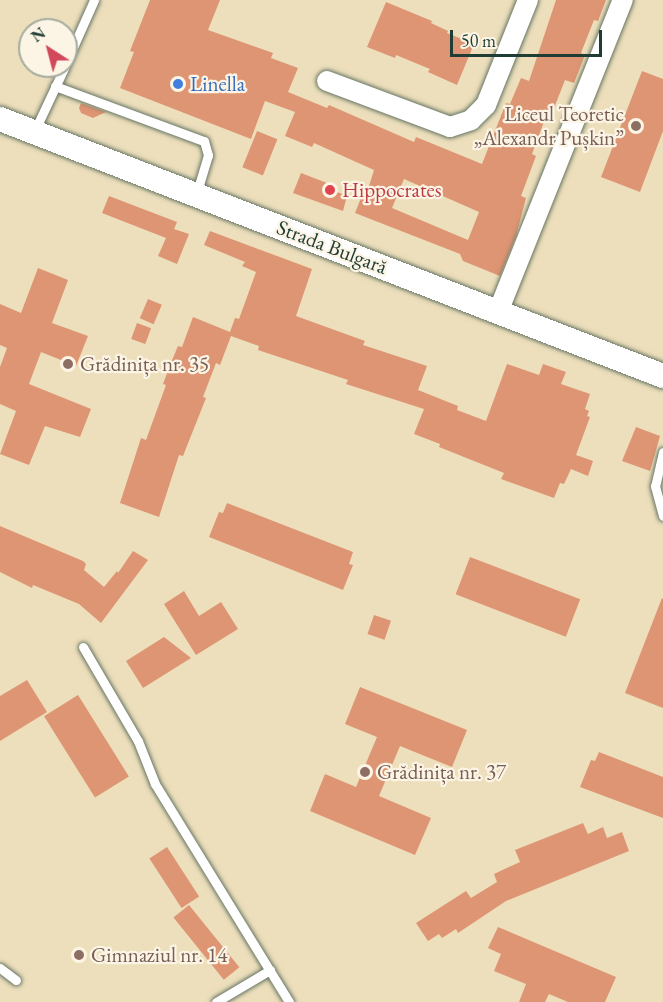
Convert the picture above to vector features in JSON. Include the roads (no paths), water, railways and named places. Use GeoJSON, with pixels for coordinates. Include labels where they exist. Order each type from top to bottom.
{"type":"FeatureCollection","features":[{"type":"Feature","properties":{"kind":"street"},"geometry":{"type":"LineString","coordinates":[[327,81],[450,127],[471,120],[486,105],[528,0]]}},
{"type":"Feature","properties":{"kind":"street"},"geometry":{"type":"LineString","coordinates":[[498,312],[623,0]]}},
{"type":"Feature","properties":{"kind":"street","name":"Strada Bulgară"},"geometry":{"type":"LineString","coordinates":[[0,119],[663,376]]}},
{"type":"Feature","properties":{"kind":"lane"},"geometry":{"type":"LineString","coordinates":[[78,35],[94,0]]}},
{"type":"Feature","properties":{"kind":"lane"},"geometry":{"type":"LineString","coordinates":[[34,132],[59,78]]}},
{"type":"Feature","properties":{"kind":"lane"},"geometry":{"type":"LineString","coordinates":[[55,86],[204,141],[208,155],[196,195]]}},
{"type":"Feature","properties":{"kind":"lane"},"geometry":{"type":"LineString","coordinates":[[663,452],[655,486],[663,516]]}},
{"type":"Feature","properties":{"kind":"lane"},"geometry":{"type":"LineString","coordinates":[[83,647],[138,741],[155,784],[289,1002]]}},
{"type":"Feature","properties":{"kind":"lane"},"geometry":{"type":"LineString","coordinates":[[0,968],[16,980]]}},
{"type":"Feature","properties":{"kind":"lane"},"geometry":{"type":"LineString","coordinates":[[216,1002],[270,970]]}},
{"type":"Feature","properties":{"kind":"place","name":"Linella"},"geometry":{"type":"Point","coordinates":[178,84]}},
{"type":"Feature","properties":{"kind":"place","name":"Liceul Teoretic „Alexandr Pușkin”"},"geometry":{"type":"Point","coordinates":[636,126]}},
{"type":"Feature","properties":{"kind":"place","name":"Hippocrates"},"geometry":{"type":"Point","coordinates":[330,190]}},
{"type":"Feature","properties":{"kind":"place","name":"Grădinița nr. 35"},"geometry":{"type":"Point","coordinates":[68,364]}},
{"type":"Feature","properties":{"kind":"place","name":"Grădinița nr. 37"},"geometry":{"type":"Point","coordinates":[365,772]}},
{"type":"Feature","properties":{"kind":"place","name":"Gimnaziul nr. 14"},"geometry":{"type":"Point","coordinates":[79,955]}}]}
